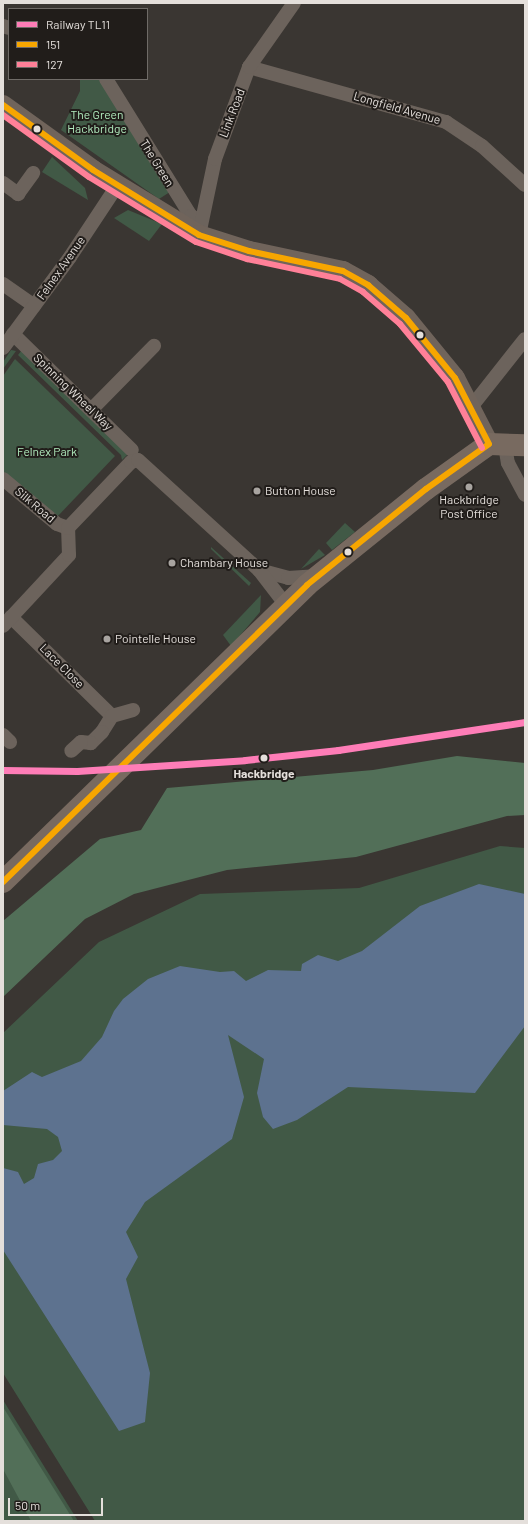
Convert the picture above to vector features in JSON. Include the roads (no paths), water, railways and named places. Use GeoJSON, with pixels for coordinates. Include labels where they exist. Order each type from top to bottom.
{"type":"FeatureCollection","features":[{"type":"Feature","properties":{"kind":"main road"},"geometry":{"type":"LineString","coordinates":[[3,105],[117,186],[200,228],[249,251],[343,271],[368,285],[389,301],[416,329],[455,378],[472,406],[507,445],[426,489],[319,575],[76,808],[3,882]]}},
{"type":"Feature","properties":{"kind":"street","name":"Link Road"},"geometry":{"type":"LineString","coordinates":[[200,228],[215,159],[249,67],[294,3]]}},
{"type":"Feature","properties":{"kind":"street","name":"Longfield Avenue"},"geometry":{"type":"LineString","coordinates":[[249,67],[446,122],[482,146],[525,185]]}},
{"type":"Feature","properties":{"kind":"street","name":"The Green"},"geometry":{"type":"LineString","coordinates":[[107,80],[191,216],[200,228]]}},
{"type":"Feature","properties":{"kind":"street"},"geometry":{"type":"LineString","coordinates":[[3,183],[18,194],[33,174]]}},
{"type":"Feature","properties":{"kind":"street","name":"Felnex Avenue"},"geometry":{"type":"LineString","coordinates":[[3,348],[70,257],[117,186]]}},
{"type":"Feature","properties":{"kind":"street"},"geometry":{"type":"LineString","coordinates":[[3,284],[34,306]]}},
{"type":"Feature","properties":{"kind":"street","name":"Spinning Wheel Way"},"geometry":{"type":"LineString","coordinates":[[14,334],[134,455],[259,570],[286,605]]}},
{"type":"Feature","properties":{"kind":"street"},"geometry":{"type":"LineString","coordinates":[[472,406],[525,339]]}},
{"type":"Feature","properties":{"kind":"street"},"geometry":{"type":"LineString","coordinates":[[91,410],[154,346]]}},
{"type":"Feature","properties":{"kind":"street"},"geometry":{"type":"LineString","coordinates":[[507,445],[508,463],[525,495]]}},
{"type":"Feature","properties":{"kind":"street"},"geometry":{"type":"LineString","coordinates":[[7,621],[69,555],[68,528],[131,462],[134,455]]}},
{"type":"Feature","properties":{"kind":"street","name":"Silk Road"},"geometry":{"type":"LineString","coordinates":[[3,479],[57,524],[68,528]]}},
{"type":"Feature","properties":{"kind":"street","name":"Spinning Wheel Way"},"geometry":{"type":"LineString","coordinates":[[259,570],[288,578],[319,575]]}},
{"type":"Feature","properties":{"kind":"street","name":"Lace Close"},"geometry":{"type":"LineString","coordinates":[[7,621],[112,716]]}},
{"type":"Feature","properties":{"kind":"street"},"geometry":{"type":"LineString","coordinates":[[71,751],[80,742],[91,743],[102,732],[112,716],[133,710]]}},
{"type":"Feature","properties":{"kind":"water"},"geometry":{"type":"Polygon","coordinates":[[[479,884],[525,894],[525,1026],[475,1093],[348,1087],[297,1120],[273,1129],[263,1117],[257,1093],[264,1059],[228,1035],[244,1097],[232,1139],[145,1202],[126,1232],[138,1257],[126,1279],[150,1373],[145,1422],[119,1431],[3,1250],[3,1168],[18,1172],[24,1184],[34,1178],[38,1164],[53,1160],[62,1151],[58,1137],[47,1129],[3,1125],[3,1091],[32,1072],[42,1077],[81,1061],[102,1037],[114,1011],[123,999],[148,979],[180,966],[220,972],[234,971],[246,981],[268,970],[301,971],[302,964],[318,955],[338,961],[362,951],[420,906],[479,884]]]}},
{"type":"Feature","properties":{"kind":"rail line","name":"TL11"},"geometry":{"type":"LineString","coordinates":[[3,770],[77,771],[245,760],[338,750],[525,722]]}},
{"type":"Feature","properties":{"kind":"place","name":"Hackbridge Post Office"},"geometry":{"type":"Point","coordinates":[469,487]}},
{"type":"Feature","properties":{"kind":"place","name":"Button House"},"geometry":{"type":"Point","coordinates":[257,491]}},
{"type":"Feature","properties":{"kind":"place","name":"Chambary House"},"geometry":{"type":"Point","coordinates":[172,563]}},
{"type":"Feature","properties":{"kind":"place","name":"Pointelle House"},"geometry":{"type":"Point","coordinates":[107,639]}},
{"type":"Feature","properties":{"kind":"place","name":"Hackbridge"},"geometry":{"type":"Point","coordinates":[264,758]}},
{"type":"Feature","properties":{"kind":"park label","name":"The Green Hackbridge"},"geometry":{"type":"Point","coordinates":[97,122]}},
{"type":"Feature","properties":{"kind":"park label","name":"Felnex Park"},"geometry":{"type":"Point","coordinates":[47,452]}}]}
